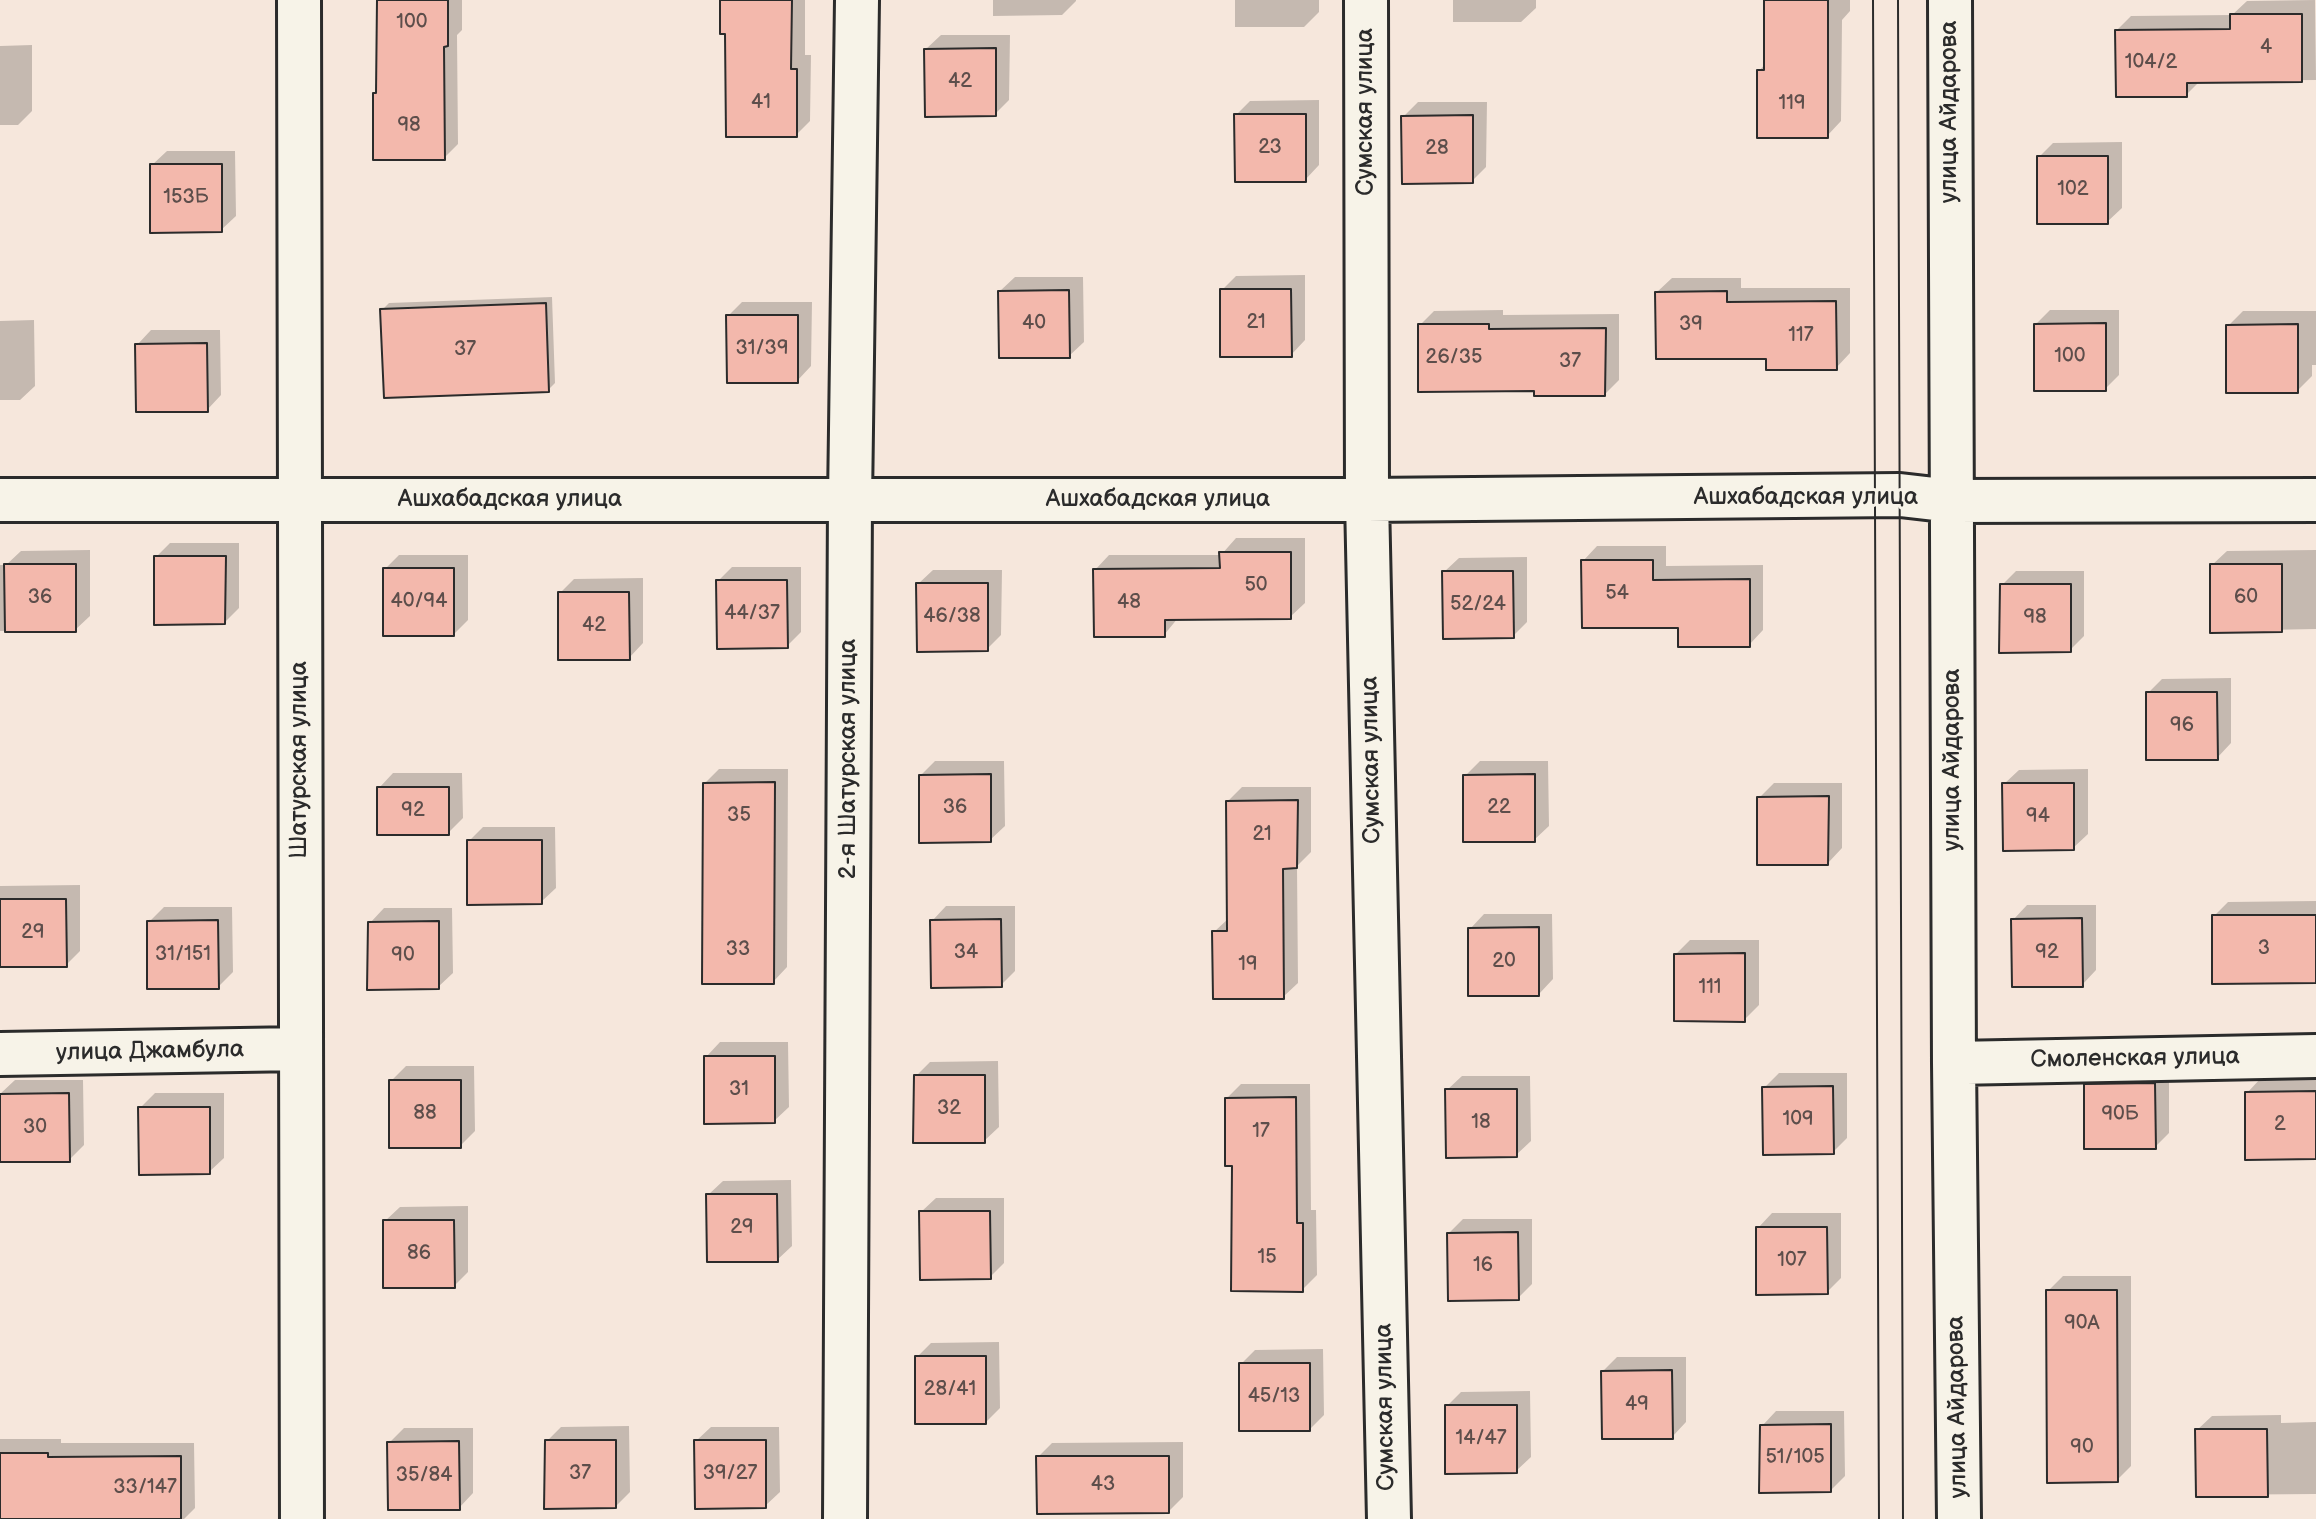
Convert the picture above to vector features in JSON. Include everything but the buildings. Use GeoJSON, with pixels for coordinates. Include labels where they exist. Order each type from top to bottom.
{"type":"FeatureCollection","features":[{"type":"Feature","properties":{"kind":"street","name":"Шатурская улица"},"geometry":{"type":"LineString","coordinates":[[299,0],[302,1519]]}},
{"type":"Feature","properties":{"kind":"street","name":"2-я Шатурская улица"},"geometry":{"type":"LineString","coordinates":[[845,1519],[850,500],[857,0]]}},
{"type":"Feature","properties":{"kind":"street","name":"Сумская улица"},"geometry":{"type":"LineString","coordinates":[[1366,0],[1367,500],[1389,1519]]}},
{"type":"Feature","properties":{"kind":"street","name":"улица Айдарова"},"geometry":{"type":"LineString","coordinates":[[1950,0],[1959,1519]]}},
{"type":"Feature","properties":{"kind":"street","name":"Ашхабадская улица"},"geometry":{"type":"LineString","coordinates":[[0,500],[1367,500],[1900,495],[1952,501],[2316,500]]}},
{"type":"Feature","properties":{"kind":"street","name":"улица Джамбула"},"geometry":{"type":"LineString","coordinates":[[0,1054],[300,1049]]}},
{"type":"Feature","properties":{"kind":"street","name":"Смоленская улица"},"geometry":{"type":"LineString","coordinates":[[1954,1063],[2316,1056]]}},
{"type":"Feature","properties":{"kind":"tram line"},"geometry":{"type":"LineString","coordinates":[[1873,0],[1879,1519]]}},
{"type":"Feature","properties":{"kind":"tram line"},"geometry":{"type":"LineString","coordinates":[[1898,0],[1903,1519]]}}]}
